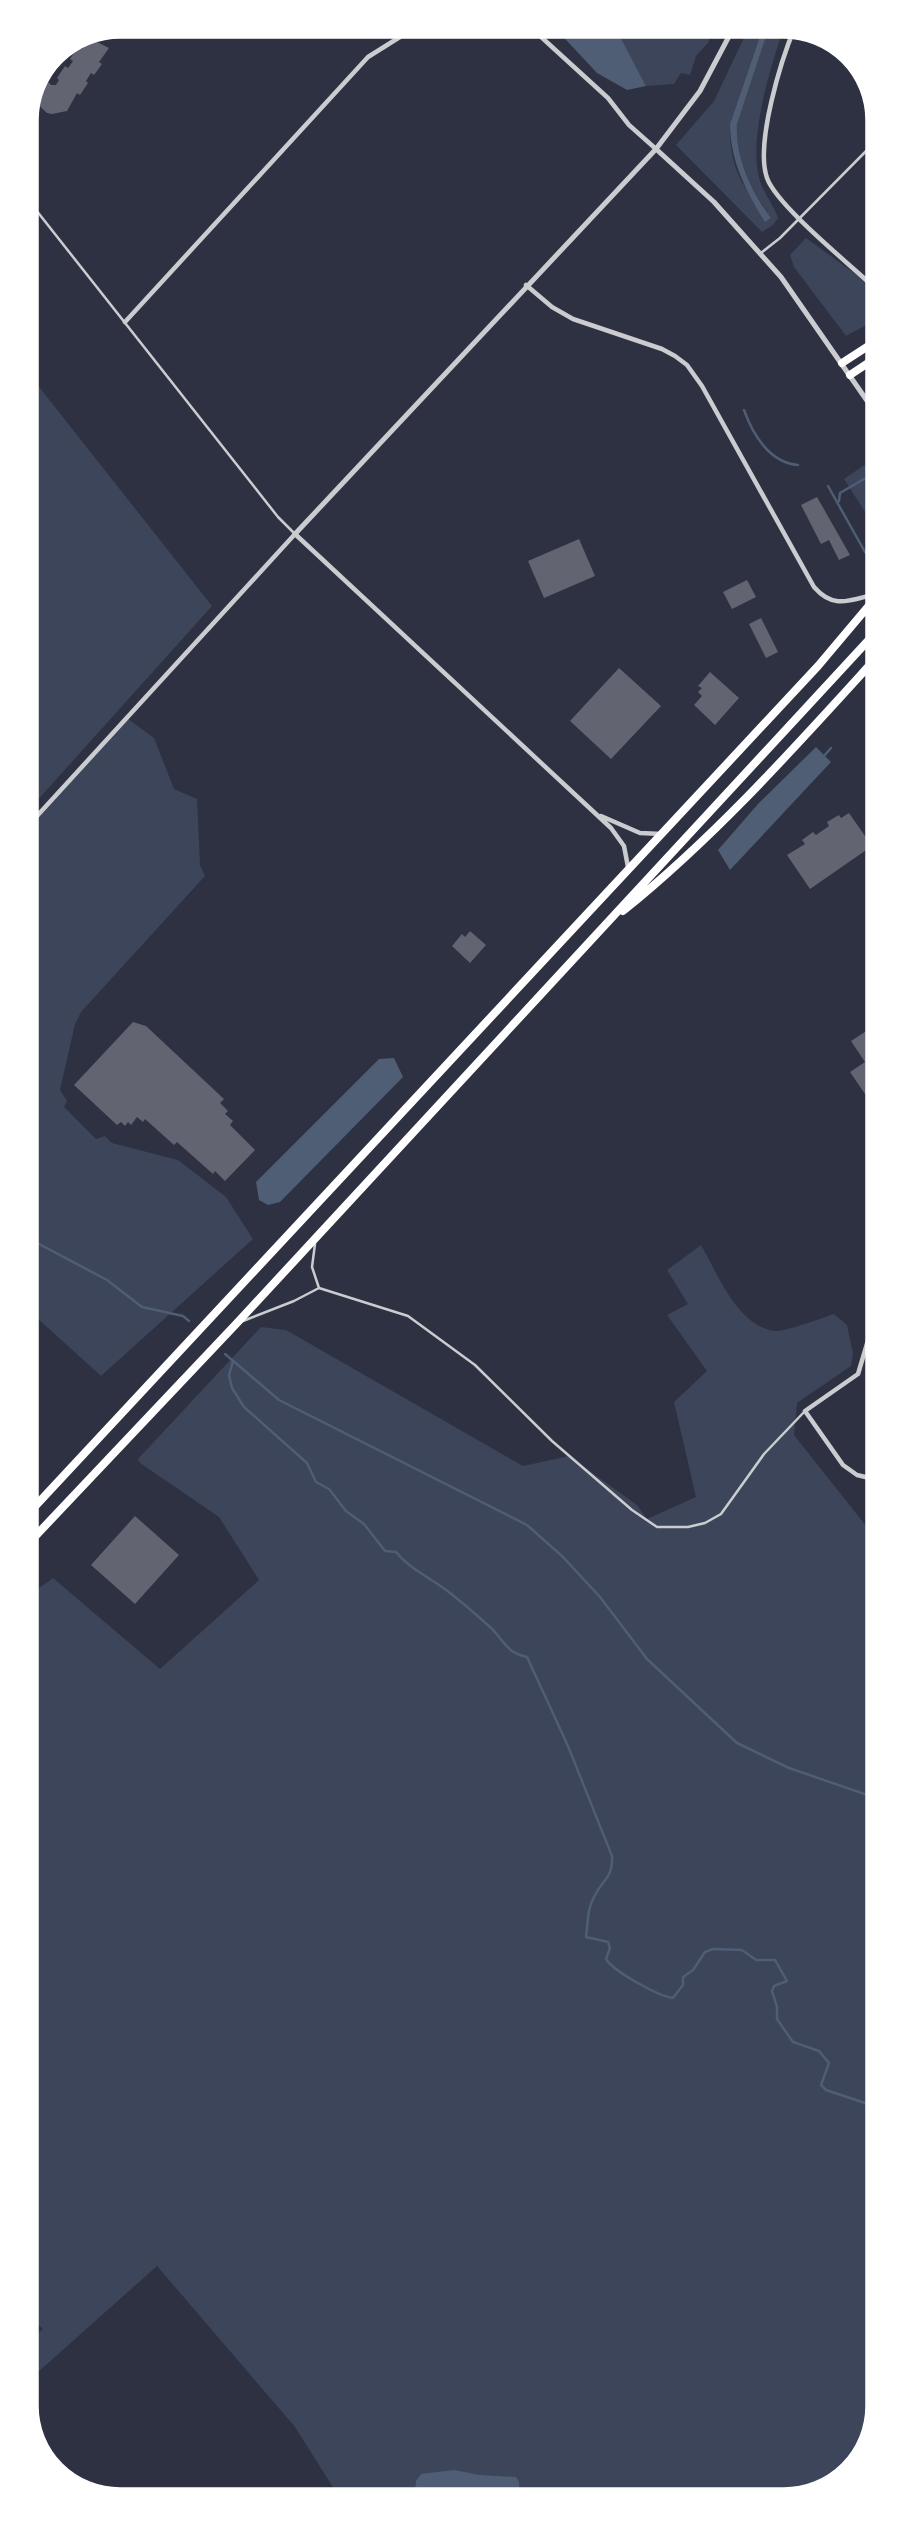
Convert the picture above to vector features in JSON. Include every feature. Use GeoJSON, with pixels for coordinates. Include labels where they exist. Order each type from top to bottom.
{"type":"FeatureCollection","features":[{"type":"Feature","properties":{"kind":"highway"},"geometry":{"type":"LineString","coordinates":[[842,363],[867,347]]}},
{"type":"Feature","properties":{"kind":"highway"},"geometry":{"type":"LineString","coordinates":[[850,375],[867,364]]}},
{"type":"Feature","properties":{"kind":"highway"},"geometry":{"type":"LineString","coordinates":[[37,1504],[818,666],[867,607]]}},
{"type":"Feature","properties":{"kind":"highway"},"geometry":{"type":"LineString","coordinates":[[37,1534],[237,1323],[867,642]]}},
{"type":"Feature","properties":{"kind":"highway"},"geometry":{"type":"LineString","coordinates":[[596,933],[664,878],[723,821],[790,753],[867,668]]}},
{"type":"Feature","properties":{"kind":"street"},"geometry":{"type":"LineString","coordinates":[[125,322],[368,57],[397,37]]}},
{"type":"Feature","properties":{"kind":"street"},"geometry":{"type":"LineString","coordinates":[[541,37],[608,98],[629,125],[714,202],[761,253],[800,301],[867,400]]}},
{"type":"Feature","properties":{"kind":"street"},"geometry":{"type":"LineString","coordinates":[[37,816],[526,285],[656,149],[700,91],[729,37]]}},
{"type":"Feature","properties":{"kind":"street"},"geometry":{"type":"LineString","coordinates":[[791,37],[777,83],[764,154],[768,180],[799,218],[867,281]]}},
{"type":"Feature","properties":{"kind":"street"},"geometry":{"type":"LineString","coordinates":[[526,285],[565,315],[662,349],[687,365],[702,386],[814,587],[823,597],[838,603],[867,597]]}},
{"type":"Feature","properties":{"kind":"street"},"geometry":{"type":"LineString","coordinates":[[295,534],[611,828],[624,846],[628,869]]}},
{"type":"Feature","properties":{"kind":"street"},"geometry":{"type":"LineString","coordinates":[[597,814],[640,833],[662,834]]}},
{"type":"Feature","properties":{"kind":"street"},"geometry":{"type":"LineString","coordinates":[[867,1344],[858,1374],[805,1410],[843,1465],[857,1475],[867,1477]]}},
{"type":"Feature","properties":{"kind":"lane"},"geometry":{"type":"LineString","coordinates":[[761,253],[780,238],[867,150]]}},
{"type":"Feature","properties":{"kind":"lane"},"geometry":{"type":"LineString","coordinates":[[37,211],[271,508],[295,534]]}},
{"type":"Feature","properties":{"kind":"lane"},"geometry":{"type":"LineString","coordinates":[[314,1238],[312,1266],[319,1288]]}},
{"type":"Feature","properties":{"kind":"lane"},"geometry":{"type":"LineString","coordinates":[[237,1323],[295,1301],[319,1288],[408,1316],[475,1365],[552,1441],[632,1510],[657,1527],[688,1527],[721,1514],[764,1454],[805,1410]]}},
{"type":"Feature","properties":{"kind":"shaded area"},"geometry":{"type":"Polygon","coordinates":[[[563,37],[620,37],[646,86],[627,90],[597,73],[563,37]]]}},
{"type":"Feature","properties":{"kind":"shaded area"},"geometry":{"type":"Polygon","coordinates":[[[620,37],[710,37],[696,56],[690,75],[681,73],[674,84],[646,86],[620,37]]]}},
{"type":"Feature","properties":{"kind":"shaded area"},"geometry":{"type":"Polygon","coordinates":[[[744,37],[760,37],[730,124],[730,139],[739,176],[752,197],[771,218],[746,174],[739,149],[737,124],[760,37],[781,37],[762,104],[756,148],[761,184],[778,218],[773,225],[762,232],[676,145],[714,101],[744,37]]]}},
{"type":"Feature","properties":{"kind":"shaded area"},"geometry":{"type":"Polygon","coordinates":[[[760,37],[766,37],[737,124],[739,149],[746,174],[771,218],[765,222],[740,175],[733,151],[730,124],[760,37]]]}},
{"type":"Feature","properties":{"kind":"shaded area"},"geometry":{"type":"Polygon","coordinates":[[[806,238],[867,282],[867,325],[846,336],[794,267],[790,255],[806,238]]]}},
{"type":"Feature","properties":{"kind":"shaded area"},"geometry":{"type":"Polygon","coordinates":[[[37,384],[212,606],[37,801],[37,384]]]}},
{"type":"Feature","properties":{"kind":"shaded area"},"geometry":{"type":"Polygon","coordinates":[[[867,453],[867,515],[844,479],[866,464],[867,453]]]}},
{"type":"Feature","properties":{"kind":"shaded area"},"geometry":{"type":"Polygon","coordinates":[[[127,718],[154,738],[174,789],[197,799],[200,865],[205,876],[81,1012],[75,1024],[60,1090],[67,1101],[64,1107],[96,1139],[105,1136],[112,1143],[178,1160],[226,1197],[253,1239],[101,1376],[37,1318],[37,816],[127,718]]]}},
{"type":"Feature","properties":{"kind":"shaded area"},"geometry":{"type":"Polygon","coordinates":[[[816,747],[831,762],[730,870],[718,850],[758,804],[816,747]]]}},
{"type":"Feature","properties":{"kind":"shaded area"},"geometry":{"type":"Polygon","coordinates":[[[394,1058],[403,1077],[280,1202],[268,1205],[259,1200],[256,1182],[379,1059],[394,1058]]]}},
{"type":"Feature","properties":{"kind":"shaded area"},"geometry":{"type":"Polygon","coordinates":[[[701,1245],[730,1297],[750,1320],[762,1327],[780,1331],[834,1314],[847,1325],[853,1353],[851,1366],[797,1403],[794,1435],[867,1527],[867,2406],[866,2422],[859,2443],[843,2465],[830,2475],[816,2483],[795,2489],[334,2489],[295,2427],[157,2266],[37,2373],[37,2334],[43,2329],[37,2323],[37,1590],[53,1578],[160,1669],[259,1580],[219,1517],[138,1459],[261,1327],[286,1330],[523,1466],[569,1456],[637,1505],[647,1519],[696,1497],[674,1402],[707,1371],[667,1315],[688,1304],[667,1270],[701,1245]]]}},
{"type":"Feature","properties":{"kind":"shaded area"},"geometry":{"type":"Polygon","coordinates":[[[454,2470],[516,2477],[519,2489],[415,2489],[416,2481],[421,2474],[454,2470]]]}},
{"type":"Feature","properties":{"kind":"building"},"geometry":{"type":"Polygon","coordinates":[[[95,41],[109,48],[99,62],[102,64],[94,75],[91,73],[86,81],[88,83],[80,95],[77,93],[67,111],[47,113],[39,105],[47,81],[51,85],[56,85],[65,66],[68,68],[73,61],[70,59],[76,50],[95,41]]]}},
{"type":"Feature","properties":{"kind":"building"},"geometry":{"type":"Polygon","coordinates":[[[817,497],[850,555],[839,560],[829,540],[821,544],[801,505],[817,497]]]}},
{"type":"Feature","properties":{"kind":"building"},"geometry":{"type":"Polygon","coordinates":[[[579,539],[595,576],[544,598],[528,561],[579,539]]]}},
{"type":"Feature","properties":{"kind":"building"},"geometry":{"type":"Polygon","coordinates":[[[747,580],[756,597],[732,609],[723,592],[747,580]]]}},
{"type":"Feature","properties":{"kind":"building"},"geometry":{"type":"Polygon","coordinates":[[[761,618],[778,652],[766,658],[749,624],[761,618]]]}},
{"type":"Feature","properties":{"kind":"building"},"geometry":{"type":"Polygon","coordinates":[[[619,668],[661,706],[611,759],[570,721],[619,668]]]}},
{"type":"Feature","properties":{"kind":"building"},"geometry":{"type":"Polygon","coordinates":[[[710,672],[739,698],[715,725],[694,705],[702,696],[698,692],[702,688],[698,686],[710,672]]]}},
{"type":"Feature","properties":{"kind":"building"},"geometry":{"type":"Polygon","coordinates":[[[849,813],[867,839],[867,849],[810,889],[787,855],[805,844],[802,840],[813,832],[816,835],[829,826],[827,822],[839,815],[841,818],[849,813]]]}},
{"type":"Feature","properties":{"kind":"building"},"geometry":{"type":"Polygon","coordinates":[[[470,931],[486,945],[470,963],[452,946],[462,934],[465,937],[470,931]]]}},
{"type":"Feature","properties":{"kind":"building"},"geometry":{"type":"Polygon","coordinates":[[[133,1022],[146,1026],[224,1099],[220,1103],[228,1111],[225,1114],[233,1121],[230,1125],[255,1150],[225,1181],[215,1171],[213,1174],[177,1142],[174,1145],[145,1119],[143,1122],[137,1117],[131,1125],[128,1122],[125,1126],[121,1122],[117,1125],[74,1085],[133,1022]]]}},
{"type":"Feature","properties":{"kind":"building"},"geometry":{"type":"Polygon","coordinates":[[[867,1031],[867,1097],[850,1072],[865,1062],[851,1041],[867,1031]]]}},
{"type":"Feature","properties":{"kind":"building"},"geometry":{"type":"Polygon","coordinates":[[[135,1516],[179,1555],[135,1604],[91,1565],[135,1516]]]}},
{"type":"Feature","properties":{"kind":"waterway"},"geometry":{"type":"LineString","coordinates":[[744,410],[752,429],[764,446],[779,459],[798,465]]}},
{"type":"Feature","properties":{"kind":"waterway"},"geometry":{"type":"LineString","coordinates":[[839,501],[840,493],[864,479]]}},
{"type":"Feature","properties":{"kind":"waterway"},"geometry":{"type":"LineString","coordinates":[[828,486],[867,554]]}},
{"type":"Feature","properties":{"kind":"waterway"},"geometry":{"type":"LineString","coordinates":[[824,756],[831,748]]}},
{"type":"Feature","properties":{"kind":"waterway"},"geometry":{"type":"LineString","coordinates":[[37,1243],[107,1280],[142,1307],[183,1316],[189,1321]]}},
{"type":"Feature","properties":{"kind":"waterway"},"geometry":{"type":"LineString","coordinates":[[225,1354],[279,1400],[527,1525],[563,1557],[600,1597],[647,1659],[737,1743],[789,1768],[867,1795]]}},
{"type":"Feature","properties":{"kind":"waterway"},"geometry":{"type":"LineString","coordinates":[[233,1361],[229,1375],[232,1388],[244,1407],[307,1463],[316,1482],[329,1489],[346,1511],[364,1524],[385,1551],[396,1552],[465,1605],[510,1649],[527,1657],[568,1746],[612,1856],[609,1874],[590,1906],[586,1937],[608,1942],[610,1948],[606,1959],[617,1970],[647,1988],[673,1998],[683,1985],[683,1977],[693,1970],[705,1952],[713,1949],[742,1950],[756,1960],[775,1960],[787,1981],[774,1986],[772,1991],[777,2007],[777,2019],[793,2042],[819,2051],[829,2063],[821,2085],[826,2090],[867,2105]]}}]}
